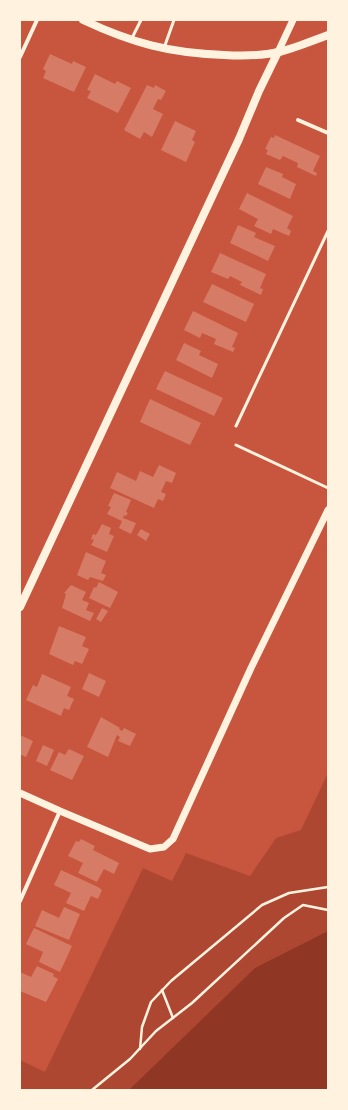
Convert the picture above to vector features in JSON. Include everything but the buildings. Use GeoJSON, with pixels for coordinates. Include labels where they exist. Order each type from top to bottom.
{"type":"FeatureCollection","features":[{"type":"Feature","properties":{"kind":"main road"},"geometry":{"type":"LineString","coordinates":[[82,20],[131,41],[164,50],[233,56],[278,52],[328,35]]}},
{"type":"Feature","properties":{"kind":"main road"},"geometry":{"type":"LineString","coordinates":[[20,607],[239,139],[259,91],[278,52]]}},
{"type":"Feature","properties":{"kind":"street"},"geometry":{"type":"LineString","coordinates":[[20,57],[37,20]]}},
{"type":"Feature","properties":{"kind":"street"},"geometry":{"type":"LineString","coordinates":[[278,52],[293,20]]}},
{"type":"Feature","properties":{"kind":"street"},"geometry":{"type":"LineString","coordinates":[[298,120],[328,133]]}},
{"type":"Feature","properties":{"kind":"street"},"geometry":{"type":"LineString","coordinates":[[20,792],[60,811],[150,849],[164,847],[173,840],[251,668],[328,510]]}},
{"type":"Feature","properties":{"kind":"street"},"geometry":{"type":"LineString","coordinates":[[20,901],[60,811]]}},
{"type":"Feature","properties":{"kind":"lane"},"geometry":{"type":"LineString","coordinates":[[131,41],[141,20]]}},
{"type":"Feature","properties":{"kind":"lane"},"geometry":{"type":"LineString","coordinates":[[164,50],[174,20]]}},
{"type":"Feature","properties":{"kind":"lane"},"geometry":{"type":"LineString","coordinates":[[236,426],[328,231]]}},
{"type":"Feature","properties":{"kind":"lane"},"geometry":{"type":"LineString","coordinates":[[236,445],[328,488]]}},
{"type":"Feature","properties":{"kind":"path"},"geometry":{"type":"LineString","coordinates":[[140,1049],[142,1027],[151,1002],[171,980],[262,905],[289,893],[328,887]]}},
{"type":"Feature","properties":{"kind":"path"},"geometry":{"type":"LineString","coordinates":[[92,1090],[130,1059],[156,1031],[192,1004],[284,918],[303,905],[328,910]]}},
{"type":"Feature","properties":{"kind":"path"},"geometry":{"type":"LineString","coordinates":[[162,990],[173,1018]]}},
{"type":"Feature","properties":{"kind":"shaded area"},"geometry":{"type":"Polygon","coordinates":[[[328,773],[328,1090],[20,1090],[20,1060],[45,1072],[143,868],[172,881],[186,853],[250,876],[276,838],[301,830],[328,773]]]}},
{"type":"Feature","properties":{"kind":"shaded area"},"geometry":{"type":"Polygon","coordinates":[[[328,931],[328,1090],[129,1090],[255,968],[328,931]]]}}]}
